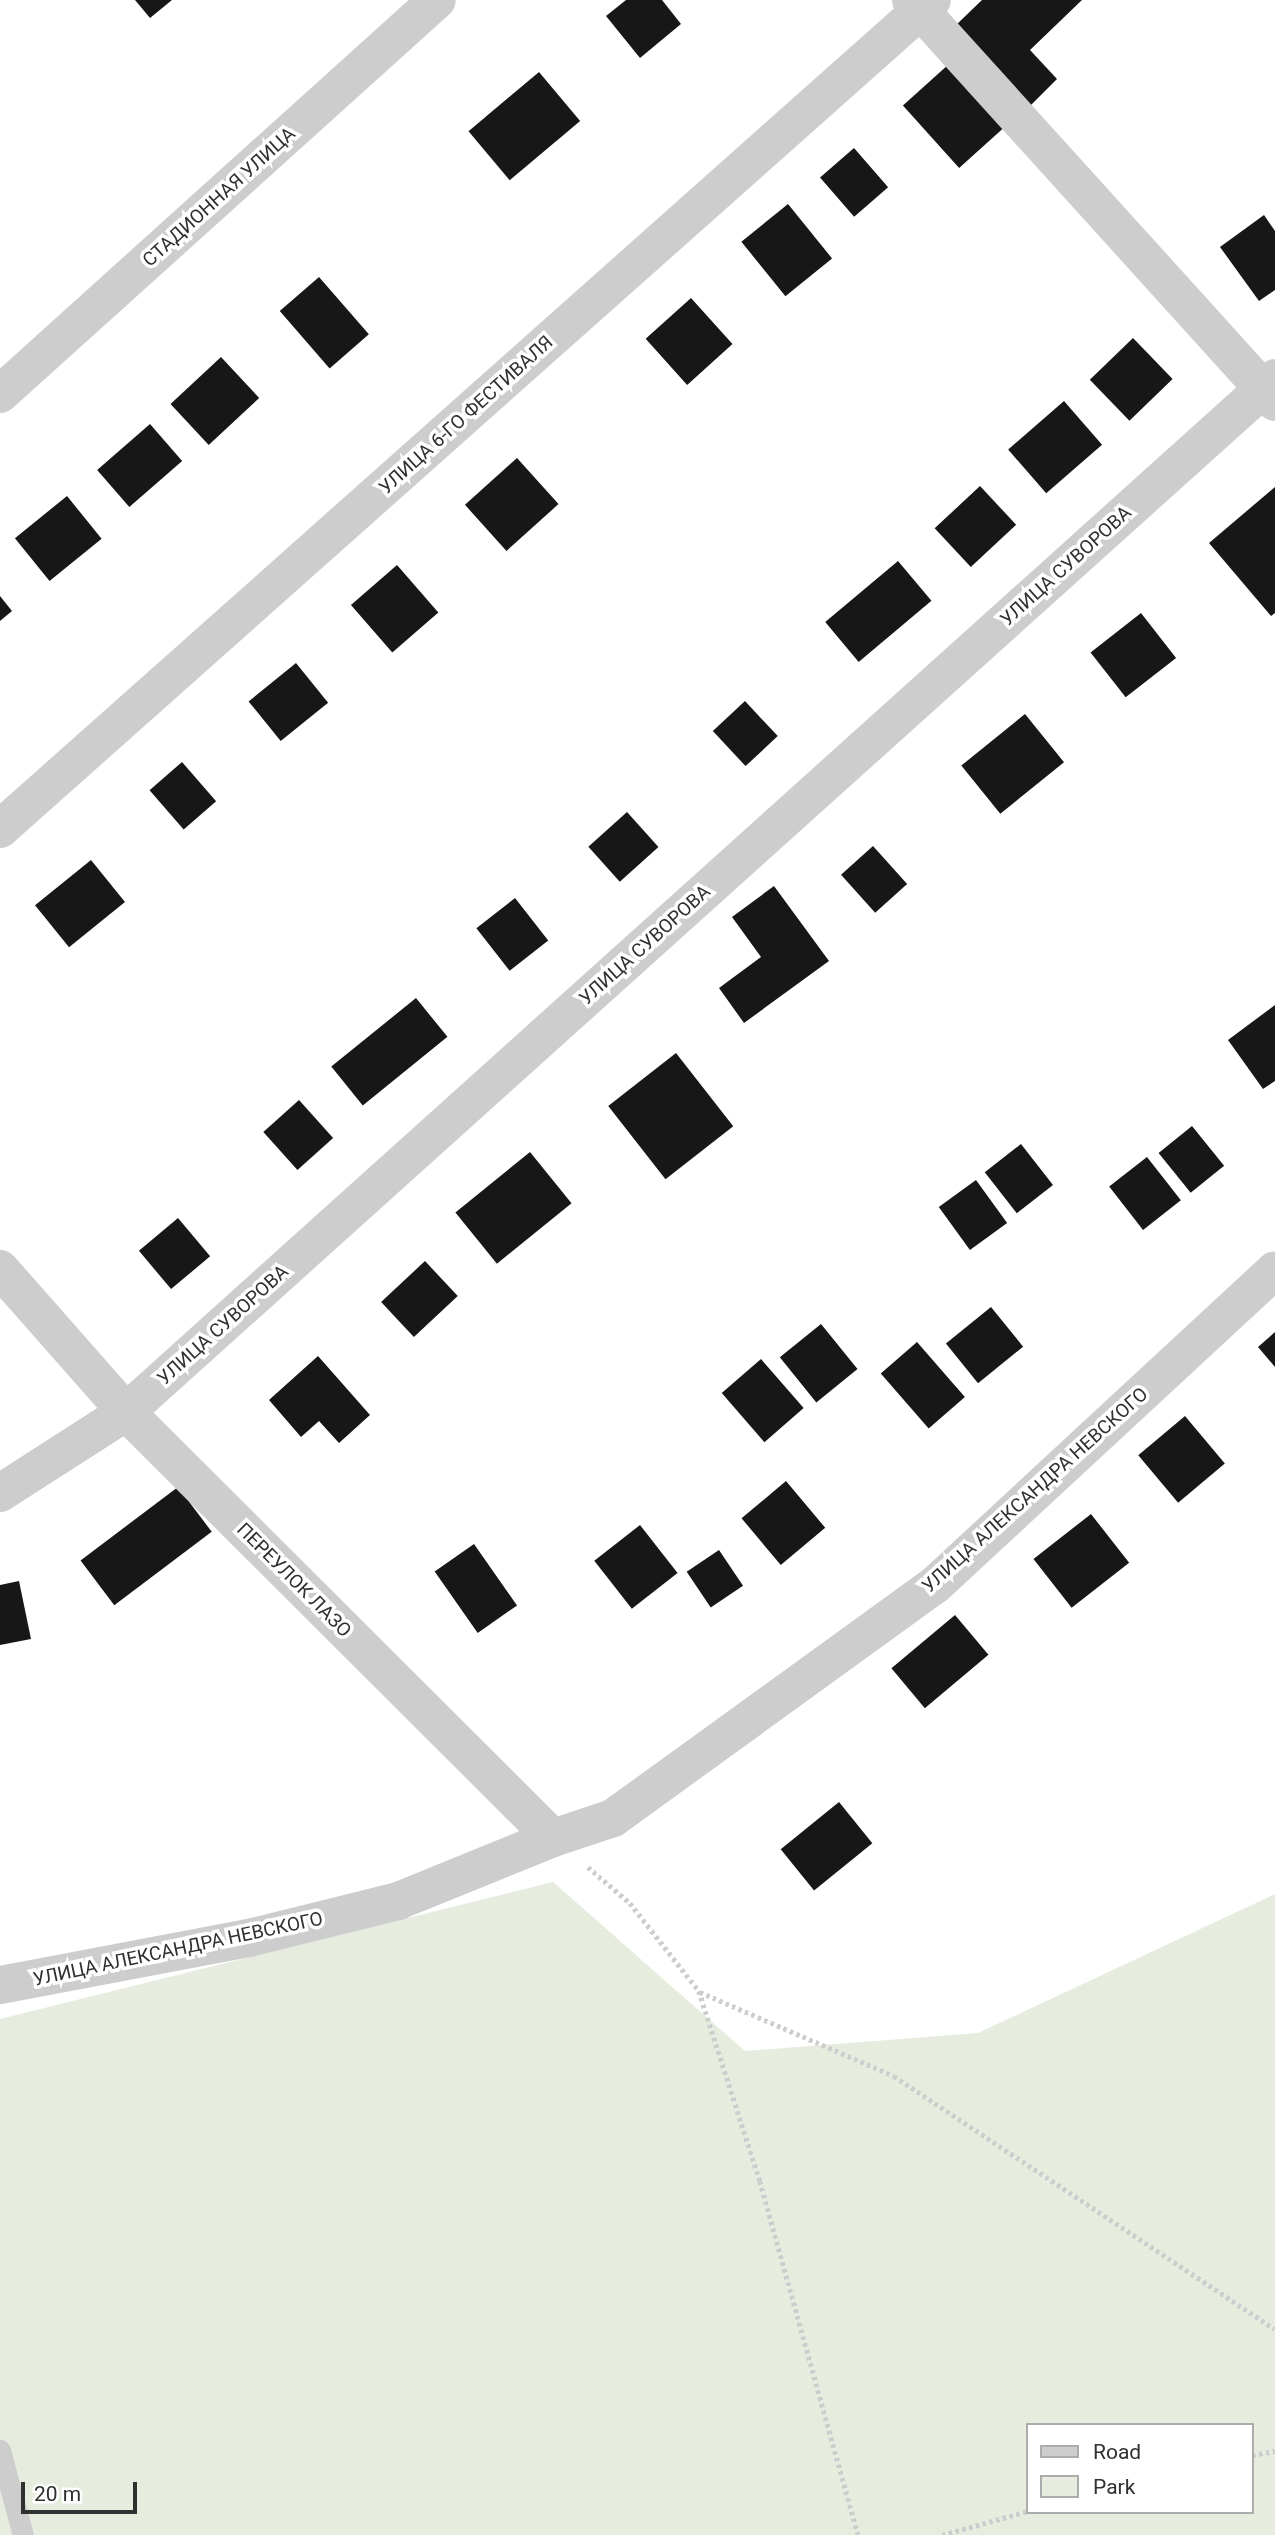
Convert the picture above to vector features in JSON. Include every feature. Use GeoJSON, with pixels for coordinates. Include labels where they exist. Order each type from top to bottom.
{"type":"FeatureCollection","features":[{"type":"Feature","properties":{"kind":"street","name":"СТАДИОННАЯ УЛИЦА"},"geometry":{"type":"LineString","coordinates":[[0,394],[438,0]]}},
{"type":"Feature","properties":{"kind":"street"},"geometry":{"type":"LineString","coordinates":[[921,3],[1271,390]]}},
{"type":"Feature","properties":{"kind":"street","name":"УЛИЦА 6-ГО ФЕСТИВАЛЯ"},"geometry":{"type":"LineString","coordinates":[[0,829],[921,3]]}},
{"type":"Feature","properties":{"kind":"street","name":"УЛИЦА СУВОРОВА"},"geometry":{"type":"LineString","coordinates":[[0,1493],[126,1412],[1271,390]]}},
{"type":"Feature","properties":{"kind":"street","name":"ПЕРЕУЛОК ЛАЗО"},"geometry":{"type":"LineString","coordinates":[[0,1269],[126,1412],[553,1838]]}},
{"type":"Feature","properties":{"kind":"street","name":"УЛИЦА АЛЕКСАНДРА НЕВСКОГО"},"geometry":{"type":"LineString","coordinates":[[0,1985],[249,1938],[398,1901],[553,1838],[613,1818],[935,1585],[1275,1270]]}},
{"type":"Feature","properties":{"kind":"lane"},"geometry":{"type":"LineString","coordinates":[[0,2450],[23,2535]]}},
{"type":"Feature","properties":{"kind":"path"},"geometry":{"type":"LineString","coordinates":[[553,1838],[630,1903],[699,1991],[760,2181],[858,2535]]}},
{"type":"Feature","properties":{"kind":"path"},"geometry":{"type":"LineString","coordinates":[[699,1991],[894,2076],[1275,2329]]}},
{"type":"Feature","properties":{"kind":"path"},"geometry":{"type":"LineString","coordinates":[[1254,2455],[1275,2451]]}},
{"type":"Feature","properties":{"kind":"path"},"geometry":{"type":"LineString","coordinates":[[942,2535],[1026,2512]]}},
{"type":"Feature","properties":{"kind":"green space"},"geometry":{"type":"Polygon","coordinates":[[[553,1882],[745,2051],[978,2033],[1275,1894],[1275,2535],[0,2535],[0,2019],[553,1882]]]}},
{"type":"Feature","properties":{"kind":"building"},"geometry":{"type":"Polygon","coordinates":[[[135,0],[172,0],[150,18],[135,0]]]}},
{"type":"Feature","properties":{"kind":"building"},"geometry":{"type":"Polygon","coordinates":[[[626,0],[662,0],[681,24],[640,58],[606,16],[626,0]]]}},
{"type":"Feature","properties":{"kind":"building"},"geometry":{"type":"Polygon","coordinates":[[[982,0],[1082,0],[1030,50],[1057,79],[1031,105],[954,27],[982,0]]]}},
{"type":"Feature","properties":{"kind":"building"},"geometry":{"type":"Polygon","coordinates":[[[949,64],[1005,126],[959,168],[903,105],[949,64]]]}},
{"type":"Feature","properties":{"kind":"building"},"geometry":{"type":"Polygon","coordinates":[[[539,72],[580,121],[510,180],[469,131],[539,72]]]}},
{"type":"Feature","properties":{"kind":"building"},"geometry":{"type":"Polygon","coordinates":[[[854,148],[888,187],[854,217],[820,178],[854,148]]]}},
{"type":"Feature","properties":{"kind":"building"},"geometry":{"type":"Polygon","coordinates":[[[788,204],[832,258],[785,296],[741,242],[788,204]]]}},
{"type":"Feature","properties":{"kind":"building"},"geometry":{"type":"Polygon","coordinates":[[[1264,215],[1275,231],[1275,290],[1259,301],[1220,247],[1264,215]]]}},
{"type":"Feature","properties":{"kind":"building"},"geometry":{"type":"Polygon","coordinates":[[[319,277],[369,334],[330,368],[280,311],[319,277]]]}},
{"type":"Feature","properties":{"kind":"building"},"geometry":{"type":"Polygon","coordinates":[[[691,298],[732,344],[687,385],[646,339],[691,298]]]}},
{"type":"Feature","properties":{"kind":"building"},"geometry":{"type":"Polygon","coordinates":[[[1133,338],[1173,379],[1129,421],[1090,380],[1133,338]]]}},
{"type":"Feature","properties":{"kind":"building"},"geometry":{"type":"Polygon","coordinates":[[[221,357],[259,398],[209,445],[171,404],[221,357]]]}},
{"type":"Feature","properties":{"kind":"building"},"geometry":{"type":"Polygon","coordinates":[[[1064,401],[1102,445],[1046,493],[1008,450],[1064,401]]]}},
{"type":"Feature","properties":{"kind":"building"},"geometry":{"type":"Polygon","coordinates":[[[150,424],[182,461],[129,507],[97,470],[150,424]]]}},
{"type":"Feature","properties":{"kind":"building"},"geometry":{"type":"Polygon","coordinates":[[[517,458],[558,504],[506,551],[465,505],[517,458]]]}},
{"type":"Feature","properties":{"kind":"building"},"geometry":{"type":"Polygon","coordinates":[[[980,486],[1016,525],[971,567],[935,528],[980,486]]]}},
{"type":"Feature","properties":{"kind":"building"},"geometry":{"type":"Polygon","coordinates":[[[1275,487],[1275,613],[1271,616],[1209,543],[1275,487]]]}},
{"type":"Feature","properties":{"kind":"building"},"geometry":{"type":"Polygon","coordinates":[[[67,496],[102,539],[50,581],[15,538],[67,496]]]}},
{"type":"Feature","properties":{"kind":"building"},"geometry":{"type":"Polygon","coordinates":[[[898,561],[931,601],[859,662],[825,622],[898,561]]]}},
{"type":"Feature","properties":{"kind":"building"},"geometry":{"type":"Polygon","coordinates":[[[397,565],[438,613],[392,653],[351,605],[397,565]]]}},
{"type":"Feature","properties":{"kind":"building"},"geometry":{"type":"Polygon","coordinates":[[[0,596],[12,611],[0,621],[0,596]]]}},
{"type":"Feature","properties":{"kind":"building"},"geometry":{"type":"Polygon","coordinates":[[[1141,613],[1176,658],[1126,697],[1091,652],[1141,613]]]}},
{"type":"Feature","properties":{"kind":"building"},"geometry":{"type":"Polygon","coordinates":[[[296,663],[328,703],[281,741],[249,701],[296,663]]]}},
{"type":"Feature","properties":{"kind":"building"},"geometry":{"type":"Polygon","coordinates":[[[745,701],[778,736],[746,766],[713,731],[745,701]]]}},
{"type":"Feature","properties":{"kind":"building"},"geometry":{"type":"Polygon","coordinates":[[[1025,714],[1064,762],[1000,814],[961,766],[1025,714]]]}},
{"type":"Feature","properties":{"kind":"building"},"geometry":{"type":"Polygon","coordinates":[[[182,762],[216,801],[184,829],[150,790],[182,762]]]}},
{"type":"Feature","properties":{"kind":"building"},"geometry":{"type":"Polygon","coordinates":[[[627,812],[658,847],[620,882],[588,847],[627,812]]]}},
{"type":"Feature","properties":{"kind":"building"},"geometry":{"type":"Polygon","coordinates":[[[873,846],[907,884],[875,913],[841,875],[873,846]]]}},
{"type":"Feature","properties":{"kind":"building"},"geometry":{"type":"Polygon","coordinates":[[[91,860],[125,902],[69,947],[35,905],[91,860]]]}},
{"type":"Feature","properties":{"kind":"building"},"geometry":{"type":"Polygon","coordinates":[[[774,886],[829,961],[744,1023],[719,988],[761,957],[732,917],[774,886]]]}},
{"type":"Feature","properties":{"kind":"building"},"geometry":{"type":"Polygon","coordinates":[[[515,898],[548,941],[510,971],[476,928],[515,898]]]}},
{"type":"Feature","properties":{"kind":"building"},"geometry":{"type":"Polygon","coordinates":[[[416,998],[447,1037],[363,1105],[331,1067],[416,998]]]}},
{"type":"Feature","properties":{"kind":"building"},"geometry":{"type":"Polygon","coordinates":[[[1275,1005],[1275,1081],[1263,1089],[1228,1040],[1275,1005]]]}},
{"type":"Feature","properties":{"kind":"building"},"geometry":{"type":"Polygon","coordinates":[[[676,1053],[733,1126],[665,1179],[608,1106],[676,1053]]]}},
{"type":"Feature","properties":{"kind":"building"},"geometry":{"type":"Polygon","coordinates":[[[299,1100],[333,1138],[297,1170],[263,1132],[299,1100]]]}},
{"type":"Feature","properties":{"kind":"building"},"geometry":{"type":"Polygon","coordinates":[[[1192,1126],[1224,1166],[1191,1193],[1159,1153],[1192,1126]]]}},
{"type":"Feature","properties":{"kind":"building"},"geometry":{"type":"Polygon","coordinates":[[[1021,1144],[1053,1185],[1017,1213],[985,1172],[1021,1144]]]}},
{"type":"Feature","properties":{"kind":"building"},"geometry":{"type":"Polygon","coordinates":[[[530,1152],[572,1203],[497,1264],[455,1212],[530,1152]]]}},
{"type":"Feature","properties":{"kind":"building"},"geometry":{"type":"Polygon","coordinates":[[[1147,1157],[1181,1200],[1143,1230],[1109,1187],[1147,1157]]]}},
{"type":"Feature","properties":{"kind":"building"},"geometry":{"type":"Polygon","coordinates":[[[976,1180],[1007,1223],[970,1250],[939,1207],[976,1180]]]}},
{"type":"Feature","properties":{"kind":"building"},"geometry":{"type":"Polygon","coordinates":[[[178,1218],[210,1256],[171,1289],[139,1251],[178,1218]]]}},
{"type":"Feature","properties":{"kind":"building"},"geometry":{"type":"Polygon","coordinates":[[[425,1261],[458,1296],[414,1337],[381,1302],[425,1261]]]}},
{"type":"Feature","properties":{"kind":"building"},"geometry":{"type":"Polygon","coordinates":[[[991,1307],[1023,1347],[978,1383],[946,1344],[991,1307]]]}},
{"type":"Feature","properties":{"kind":"building"},"geometry":{"type":"Polygon","coordinates":[[[821,1324],[858,1369],[816,1402],[780,1357],[821,1324]]]}},
{"type":"Feature","properties":{"kind":"building"},"geometry":{"type":"Polygon","coordinates":[[[1275,1332],[1275,1367],[1258,1347],[1275,1332]]]}},
{"type":"Feature","properties":{"kind":"building"},"geometry":{"type":"Polygon","coordinates":[[[917,1342],[965,1397],[929,1429],[881,1373],[917,1342]]]}},
{"type":"Feature","properties":{"kind":"building"},"geometry":{"type":"Polygon","coordinates":[[[318,1356],[370,1415],[339,1443],[319,1421],[301,1437],[269,1400],[318,1356]]]}},
{"type":"Feature","properties":{"kind":"building"},"geometry":{"type":"Polygon","coordinates":[[[761,1359],[804,1408],[764,1442],[722,1393],[761,1359]]]}},
{"type":"Feature","properties":{"kind":"building"},"geometry":{"type":"Polygon","coordinates":[[[1185,1416],[1225,1463],[1178,1503],[1138,1455],[1185,1416]]]}},
{"type":"Feature","properties":{"kind":"building"},"geometry":{"type":"Polygon","coordinates":[[[786,1481],[825,1528],[781,1565],[742,1518],[786,1481]]]}},
{"type":"Feature","properties":{"kind":"building"},"geometry":{"type":"Polygon","coordinates":[[[178,1487],[212,1532],[114,1605],[81,1560],[178,1487]]]}},
{"type":"Feature","properties":{"kind":"building"},"geometry":{"type":"Polygon","coordinates":[[[1091,1514],[1129,1563],[1072,1608],[1033,1559],[1091,1514]]]}},
{"type":"Feature","properties":{"kind":"building"},"geometry":{"type":"Polygon","coordinates":[[[640,1525],[678,1573],[632,1609],[594,1561],[640,1525]]]}},
{"type":"Feature","properties":{"kind":"building"},"geometry":{"type":"Polygon","coordinates":[[[474,1544],[517,1605],[478,1633],[435,1572],[474,1544]]]}},
{"type":"Feature","properties":{"kind":"building"},"geometry":{"type":"Polygon","coordinates":[[[719,1550],[743,1586],[711,1607],[687,1572],[719,1550]]]}},
{"type":"Feature","properties":{"kind":"building"},"geometry":{"type":"Polygon","coordinates":[[[19,1581],[31,1639],[0,1645],[0,1585],[19,1581]]]}},
{"type":"Feature","properties":{"kind":"building"},"geometry":{"type":"Polygon","coordinates":[[[955,1615],[988,1655],[925,1708],[891,1668],[955,1615]]]}},
{"type":"Feature","properties":{"kind":"building"},"geometry":{"type":"Polygon","coordinates":[[[839,1802],[872,1843],[814,1890],[781,1849],[839,1802]]]}}]}
